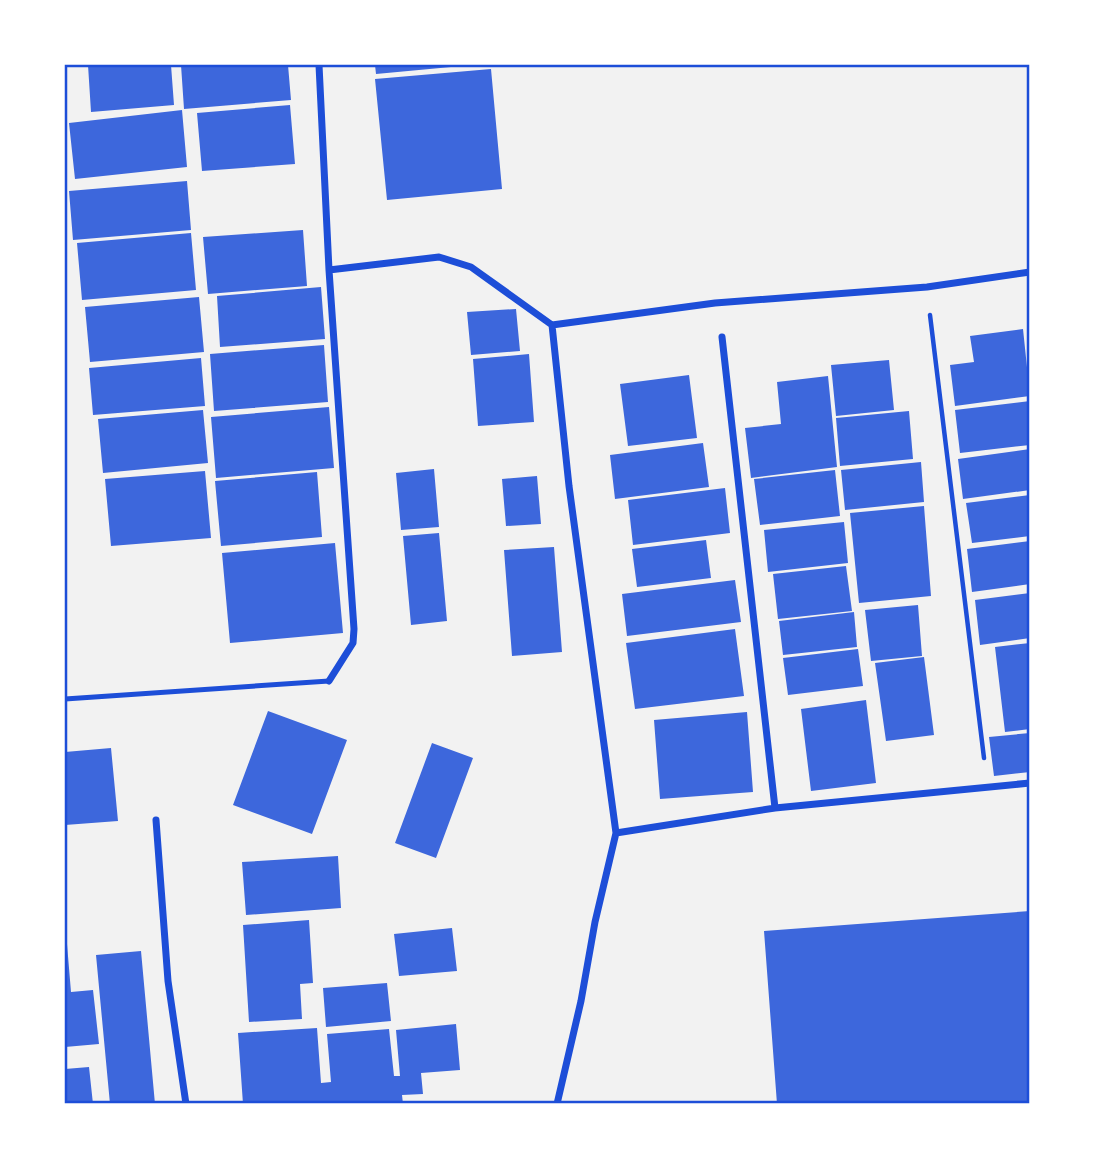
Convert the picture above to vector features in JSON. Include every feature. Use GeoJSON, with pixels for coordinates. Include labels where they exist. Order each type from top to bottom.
{"type":"FeatureCollection","features":[{"type":"Feature","properties":{"kind":"street"},"geometry":{"type":"LineString","coordinates":[[319,65],[329,270],[354,629],[353,643],[329,681]]}},
{"type":"Feature","properties":{"kind":"street"},"geometry":{"type":"LineString","coordinates":[[329,270],[439,257],[471,267],[552,325],[715,303],[927,287],[1030,272]]}},
{"type":"Feature","properties":{"kind":"street"},"geometry":{"type":"LineString","coordinates":[[552,325],[569,486],[616,833],[595,922],[581,1001],[556,1104]]}},
{"type":"Feature","properties":{"kind":"street"},"geometry":{"type":"LineString","coordinates":[[722,337],[775,808]]}},
{"type":"Feature","properties":{"kind":"street"},"geometry":{"type":"LineString","coordinates":[[616,833],[775,808],[1030,782]]}},
{"type":"Feature","properties":{"kind":"street"},"geometry":{"type":"LineString","coordinates":[[156,820],[168,981],[186,1104]]}},
{"type":"Feature","properties":{"kind":"lane"},"geometry":{"type":"LineString","coordinates":[[65,699],[329,681]]}},
{"type":"Feature","properties":{"kind":"path"},"geometry":{"type":"LineString","coordinates":[[927,287],[988,788]]}},
{"type":"Feature","properties":{"kind":"building"},"geometry":{"type":"Polygon","coordinates":[[[88,65],[171,65],[174,105],[91,112],[88,65]]]}},
{"type":"Feature","properties":{"kind":"building"},"geometry":{"type":"Polygon","coordinates":[[[181,65],[288,65],[291,100],[184,109],[181,65]]]}},
{"type":"Feature","properties":{"kind":"building"},"geometry":{"type":"Polygon","coordinates":[[[375,65],[451,65],[451,67],[376,74],[375,65]]]}},
{"type":"Feature","properties":{"kind":"building"},"geometry":{"type":"Polygon","coordinates":[[[491,69],[502,189],[387,200],[375,79],[491,69]]]}},
{"type":"Feature","properties":{"kind":"building"},"geometry":{"type":"Polygon","coordinates":[[[290,105],[295,164],[202,171],[197,113],[290,105]]]}},
{"type":"Feature","properties":{"kind":"building"},"geometry":{"type":"Polygon","coordinates":[[[182,110],[187,167],[75,179],[69,123],[182,110]]]}},
{"type":"Feature","properties":{"kind":"building"},"geometry":{"type":"Polygon","coordinates":[[[187,181],[191,230],[73,240],[69,191],[187,181]]]}},
{"type":"Feature","properties":{"kind":"building"},"geometry":{"type":"Polygon","coordinates":[[[303,230],[307,286],[208,294],[203,237],[303,230]]]}},
{"type":"Feature","properties":{"kind":"building"},"geometry":{"type":"Polygon","coordinates":[[[191,233],[196,290],[82,300],[77,243],[191,233]]]}},
{"type":"Feature","properties":{"kind":"building"},"geometry":{"type":"Polygon","coordinates":[[[321,287],[325,339],[220,347],[217,296],[321,287]]]}},
{"type":"Feature","properties":{"kind":"building"},"geometry":{"type":"Polygon","coordinates":[[[199,297],[204,352],[90,362],[85,307],[199,297]]]}},
{"type":"Feature","properties":{"kind":"building"},"geometry":{"type":"Polygon","coordinates":[[[516,309],[520,351],[471,355],[467,312],[516,309]]]}},
{"type":"Feature","properties":{"kind":"building"},"geometry":{"type":"Polygon","coordinates":[[[1023,329],[1030,396],[955,406],[950,365],[974,362],[970,336],[1023,329]]]}},
{"type":"Feature","properties":{"kind":"building"},"geometry":{"type":"Polygon","coordinates":[[[324,345],[328,402],[214,411],[210,354],[324,345]]]}},
{"type":"Feature","properties":{"kind":"building"},"geometry":{"type":"Polygon","coordinates":[[[529,354],[534,422],[478,426],[473,359],[529,354]]]}},
{"type":"Feature","properties":{"kind":"building"},"geometry":{"type":"Polygon","coordinates":[[[201,358],[205,406],[93,415],[89,368],[201,358]]]}},
{"type":"Feature","properties":{"kind":"building"},"geometry":{"type":"Polygon","coordinates":[[[889,360],[894,410],[836,416],[831,365],[889,360]]]}},
{"type":"Feature","properties":{"kind":"building"},"geometry":{"type":"Polygon","coordinates":[[[689,375],[697,438],[628,446],[620,384],[689,375]]]}},
{"type":"Feature","properties":{"kind":"building"},"geometry":{"type":"Polygon","coordinates":[[[828,376],[837,467],[751,478],[745,428],[781,424],[777,382],[828,376]]]}},
{"type":"Feature","properties":{"kind":"building"},"geometry":{"type":"Polygon","coordinates":[[[1030,401],[1030,445],[960,453],[955,410],[1030,401]]]}},
{"type":"Feature","properties":{"kind":"building"},"geometry":{"type":"Polygon","coordinates":[[[329,407],[334,468],[216,478],[211,417],[329,407]]]}},
{"type":"Feature","properties":{"kind":"building"},"geometry":{"type":"Polygon","coordinates":[[[203,410],[208,463],[103,473],[98,419],[203,410]]]}},
{"type":"Feature","properties":{"kind":"building"},"geometry":{"type":"Polygon","coordinates":[[[909,411],[913,459],[840,466],[836,418],[909,411]]]}},
{"type":"Feature","properties":{"kind":"building"},"geometry":{"type":"Polygon","coordinates":[[[703,443],[709,487],[615,499],[610,455],[703,443]]]}},
{"type":"Feature","properties":{"kind":"building"},"geometry":{"type":"Polygon","coordinates":[[[1030,449],[1030,490],[963,499],[958,459],[1030,449]]]}},
{"type":"Feature","properties":{"kind":"building"},"geometry":{"type":"Polygon","coordinates":[[[921,462],[924,502],[845,510],[841,470],[921,462]]]}},
{"type":"Feature","properties":{"kind":"building"},"geometry":{"type":"Polygon","coordinates":[[[434,469],[439,527],[401,530],[396,473],[434,469]]]}},
{"type":"Feature","properties":{"kind":"building"},"geometry":{"type":"Polygon","coordinates":[[[835,470],[840,516],[760,525],[754,479],[835,470]]]}},
{"type":"Feature","properties":{"kind":"building"},"geometry":{"type":"Polygon","coordinates":[[[205,471],[211,538],[111,546],[105,479],[205,471]]]}},
{"type":"Feature","properties":{"kind":"building"},"geometry":{"type":"Polygon","coordinates":[[[317,472],[322,537],[221,546],[215,481],[317,472]]]}},
{"type":"Feature","properties":{"kind":"building"},"geometry":{"type":"Polygon","coordinates":[[[537,476],[541,524],[506,526],[502,479],[537,476]]]}},
{"type":"Feature","properties":{"kind":"building"},"geometry":{"type":"Polygon","coordinates":[[[725,488],[730,533],[633,545],[628,500],[725,488]]]}},
{"type":"Feature","properties":{"kind":"building"},"geometry":{"type":"Polygon","coordinates":[[[1030,495],[1030,536],[972,543],[966,503],[1030,495]]]}},
{"type":"Feature","properties":{"kind":"building"},"geometry":{"type":"Polygon","coordinates":[[[924,506],[931,596],[859,603],[850,513],[924,506]]]}},
{"type":"Feature","properties":{"kind":"building"},"geometry":{"type":"Polygon","coordinates":[[[844,522],[848,563],[768,572],[764,530],[844,522]]]}},
{"type":"Feature","properties":{"kind":"building"},"geometry":{"type":"Polygon","coordinates":[[[439,533],[447,621],[411,625],[403,536],[439,533]]]}},
{"type":"Feature","properties":{"kind":"building"},"geometry":{"type":"Polygon","coordinates":[[[706,540],[711,578],[637,587],[632,549],[706,540]]]}},
{"type":"Feature","properties":{"kind":"building"},"geometry":{"type":"Polygon","coordinates":[[[1030,541],[1030,584],[972,592],[967,549],[1030,541]]]}},
{"type":"Feature","properties":{"kind":"building"},"geometry":{"type":"Polygon","coordinates":[[[335,543],[343,633],[230,643],[222,553],[335,543]]]}},
{"type":"Feature","properties":{"kind":"building"},"geometry":{"type":"Polygon","coordinates":[[[554,547],[562,652],[512,656],[504,550],[554,547]]]}},
{"type":"Feature","properties":{"kind":"building"},"geometry":{"type":"Polygon","coordinates":[[[846,566],[852,611],[778,619],[773,574],[846,566]]]}},
{"type":"Feature","properties":{"kind":"building"},"geometry":{"type":"Polygon","coordinates":[[[735,580],[741,622],[627,636],[622,594],[735,580]]]}},
{"type":"Feature","properties":{"kind":"building"},"geometry":{"type":"Polygon","coordinates":[[[1030,593],[1030,638],[980,645],[975,600],[1030,593]]]}},
{"type":"Feature","properties":{"kind":"building"},"geometry":{"type":"Polygon","coordinates":[[[918,605],[922,656],[871,661],[865,610],[918,605]]]}},
{"type":"Feature","properties":{"kind":"building"},"geometry":{"type":"Polygon","coordinates":[[[854,612],[857,647],[783,655],[779,621],[854,612]]]}},
{"type":"Feature","properties":{"kind":"building"},"geometry":{"type":"Polygon","coordinates":[[[735,629],[744,696],[635,709],[626,643],[735,629]]]}},
{"type":"Feature","properties":{"kind":"building"},"geometry":{"type":"Polygon","coordinates":[[[1030,643],[1030,729],[1005,732],[995,647],[1030,643]]]}},
{"type":"Feature","properties":{"kind":"building"},"geometry":{"type":"Polygon","coordinates":[[[858,649],[863,686],[788,695],[783,658],[858,649]]]}},
{"type":"Feature","properties":{"kind":"building"},"geometry":{"type":"Polygon","coordinates":[[[924,657],[934,735],[886,741],[875,663],[924,657]]]}},
{"type":"Feature","properties":{"kind":"building"},"geometry":{"type":"Polygon","coordinates":[[[866,700],[876,783],[811,791],[801,709],[866,700]]]}},
{"type":"Feature","properties":{"kind":"building"},"geometry":{"type":"Polygon","coordinates":[[[268,711],[347,740],[312,834],[233,805],[268,711]]]}},
{"type":"Feature","properties":{"kind":"building"},"geometry":{"type":"Polygon","coordinates":[[[747,712],[753,792],[660,799],[654,720],[747,712]]]}},
{"type":"Feature","properties":{"kind":"building"},"geometry":{"type":"Polygon","coordinates":[[[1030,733],[1030,772],[994,776],[989,737],[1030,733]]]}},
{"type":"Feature","properties":{"kind":"building"},"geometry":{"type":"Polygon","coordinates":[[[432,743],[473,758],[436,858],[395,843],[432,743]]]}},
{"type":"Feature","properties":{"kind":"building"},"geometry":{"type":"Polygon","coordinates":[[[111,748],[118,821],[65,825],[65,752],[111,748]]]}},
{"type":"Feature","properties":{"kind":"building"},"geometry":{"type":"Polygon","coordinates":[[[338,856],[341,908],[246,915],[242,862],[338,856]]]}},
{"type":"Feature","properties":{"kind":"building"},"geometry":{"type":"Polygon","coordinates":[[[1030,911],[1030,1104],[777,1104],[764,931],[1030,911]]]}},
{"type":"Feature","properties":{"kind":"building"},"geometry":{"type":"Polygon","coordinates":[[[309,920],[313,983],[300,984],[302,1019],[249,1022],[243,925],[309,920]]]}},
{"type":"Feature","properties":{"kind":"building"},"geometry":{"type":"Polygon","coordinates":[[[452,928],[457,971],[399,976],[394,934],[452,928]]]}},
{"type":"Feature","properties":{"kind":"building"},"geometry":{"type":"Polygon","coordinates":[[[65,944],[71,992],[93,990],[99,1044],[65,1047],[65,944]]]}},
{"type":"Feature","properties":{"kind":"building"},"geometry":{"type":"Polygon","coordinates":[[[141,951],[155,1104],[110,1104],[96,955],[141,951]]]}},
{"type":"Feature","properties":{"kind":"building"},"geometry":{"type":"Polygon","coordinates":[[[387,983],[391,1021],[326,1027],[323,988],[387,983]]]}},
{"type":"Feature","properties":{"kind":"building"},"geometry":{"type":"Polygon","coordinates":[[[456,1024],[460,1070],[421,1073],[423,1094],[402,1095],[403,1104],[243,1104],[238,1033],[317,1028],[321,1083],[331,1082],[327,1034],[389,1029],[394,1076],[400,1076],[396,1030],[456,1024]]]}},
{"type":"Feature","properties":{"kind":"building"},"geometry":{"type":"Polygon","coordinates":[[[89,1067],[93,1104],[65,1104],[65,1069],[89,1067]]]}}]}
